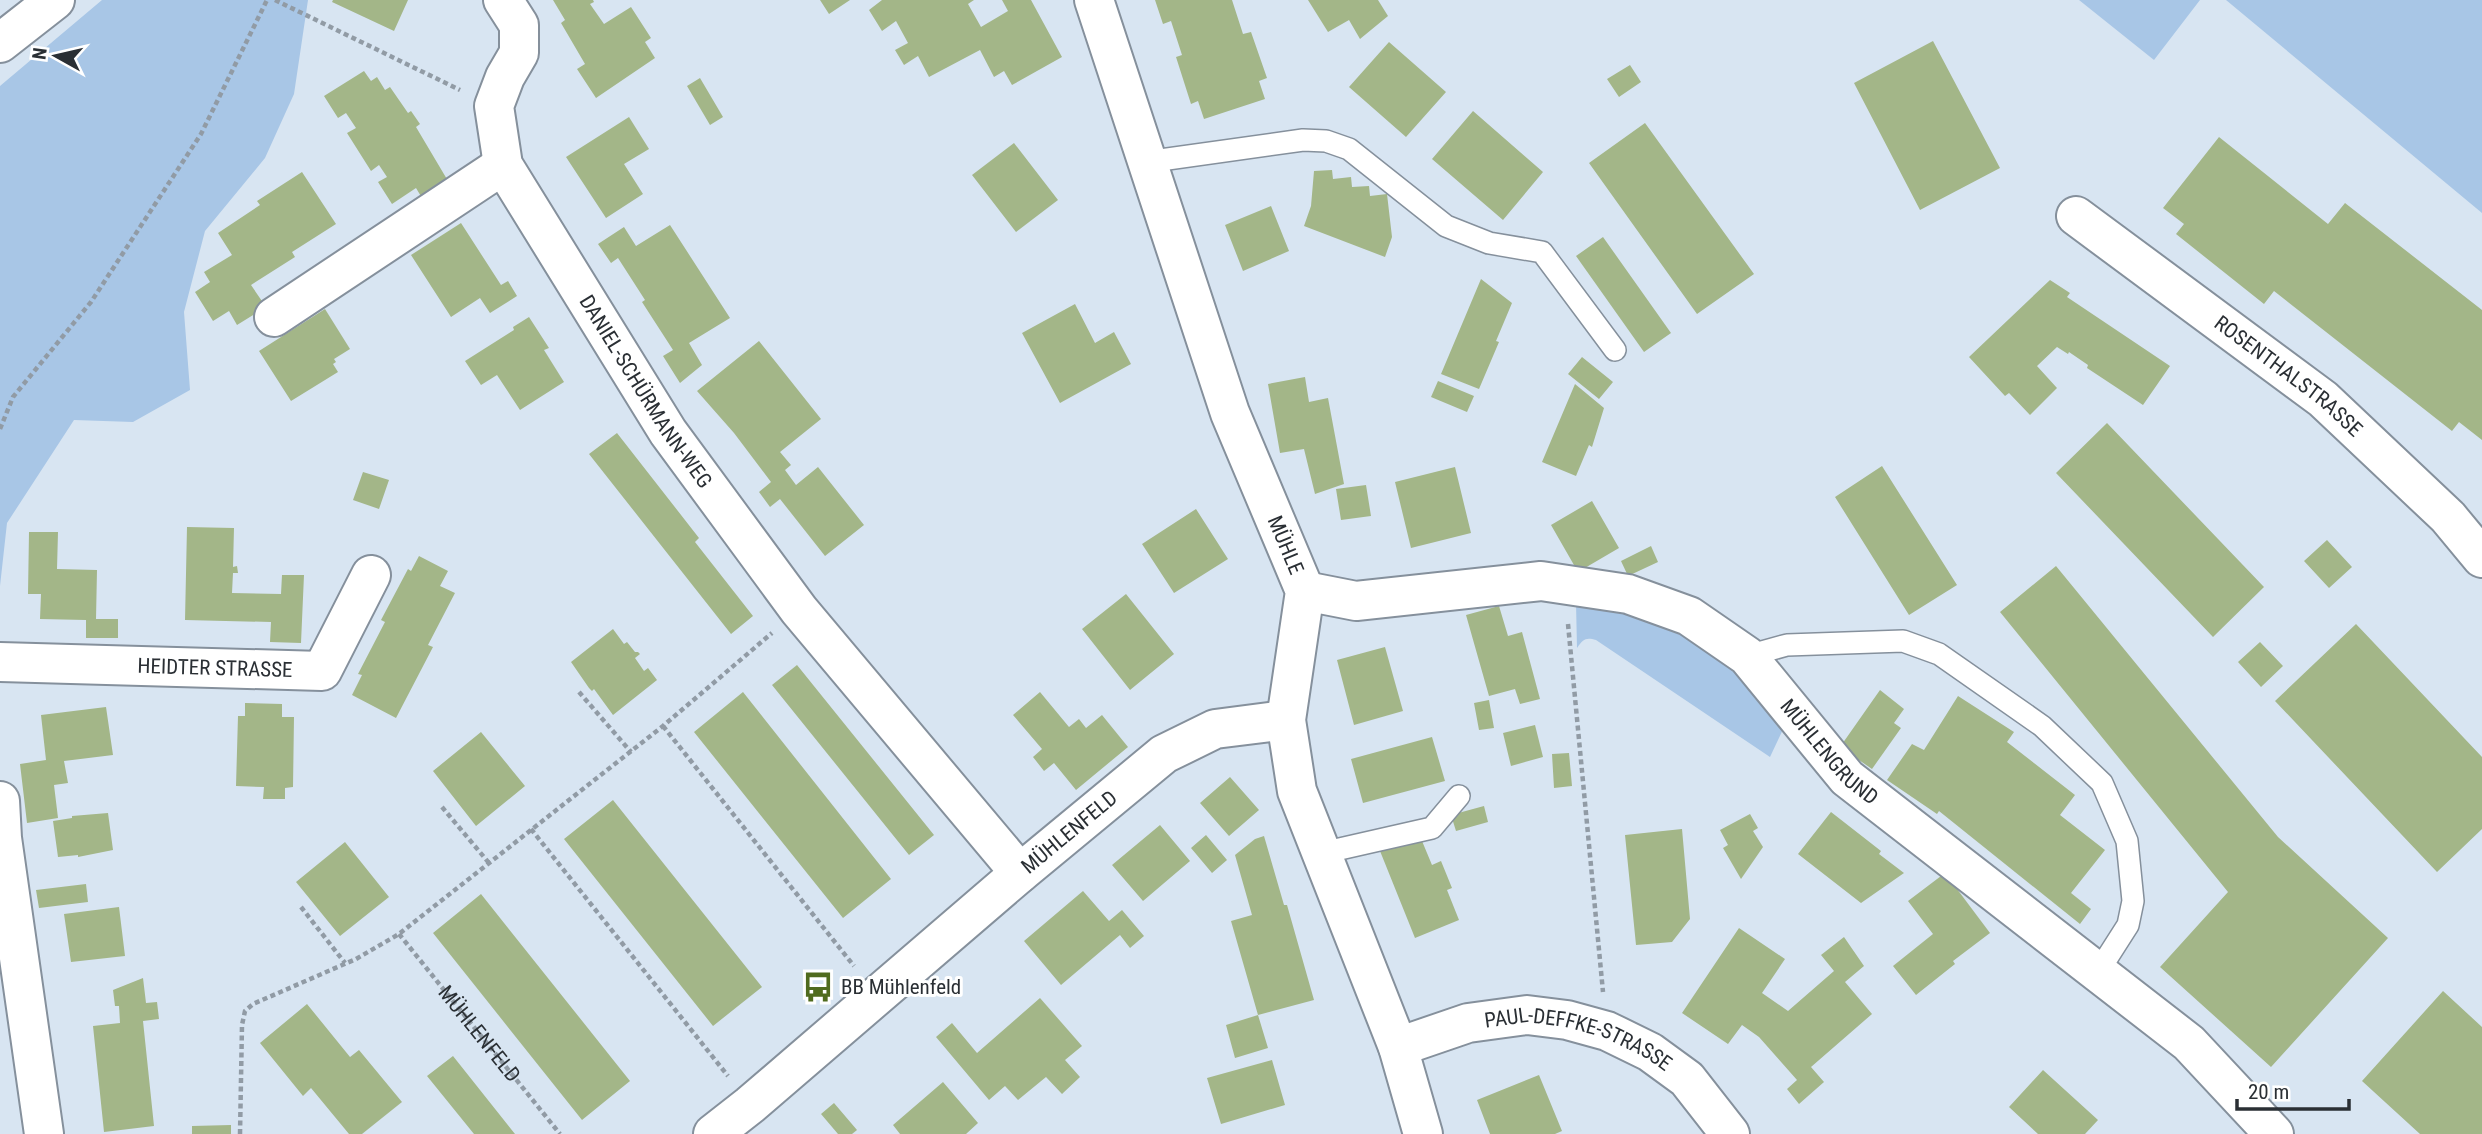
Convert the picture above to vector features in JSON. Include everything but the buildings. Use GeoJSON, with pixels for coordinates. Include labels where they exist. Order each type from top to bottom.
{"type":"FeatureCollection","features":[{"type":"Feature","properties":{"kind":"street"},"geometry":{"type":"LineString","coordinates":[[0,43],[55,0]]}},
{"type":"Feature","properties":{"kind":"street"},"geometry":{"type":"LineString","coordinates":[[494,106],[505,77],[519,53],[519,25],[503,0]]}},
{"type":"Feature","properties":{"kind":"street","name":"MÜHLE"},"geometry":{"type":"LineString","coordinates":[[1094,0],[1230,413],[1306,591],[1286,720],[1297,790],[1398,1047],[1423,1134]]}},
{"type":"Feature","properties":{"kind":"street","name":"DANIEL-SCHÜRMANN-WEG"},"geometry":{"type":"LineString","coordinates":[[494,106],[503,165],[668,432],[799,610],[1020,873]]}},
{"type":"Feature","properties":{"kind":"street"},"geometry":{"type":"LineString","coordinates":[[274,317],[503,165]]}},
{"type":"Feature","properties":{"kind":"street","name":"ROSENTHALSTRASSE"},"geometry":{"type":"LineString","coordinates":[[2076,216],[2323,399],[2448,517],[2482,558]]}},
{"type":"Feature","properties":{"kind":"street","name":"HEIDTER STRASSE"},"geometry":{"type":"LineString","coordinates":[[0,662],[322,671],[371,575]]}},
{"type":"Feature","properties":{"kind":"street","name":"MÜHLENGRUND"},"geometry":{"type":"LineString","coordinates":[[1306,591],[1356,601],[1541,582],[1628,594],[1689,616],[1747,656],[1847,778],[2189,1042],[2274,1134]]}},
{"type":"Feature","properties":{"kind":"street","name":"MÜHLENFELD"},"geometry":{"type":"LineString","coordinates":[[713,1134],[1164,754],[1215,729],[1286,720]]}},
{"type":"Feature","properties":{"kind":"street"},"geometry":{"type":"LineString","coordinates":[[0,801],[2,838],[44,1134]]}},
{"type":"Feature","properties":{"kind":"street","name":"PAUL-DEFFKE-STRASSE"},"geometry":{"type":"LineString","coordinates":[[1398,1047],[1468,1023],[1527,1015],[1567,1020],[1607,1031],[1650,1052],[1687,1079],[1730,1134]]}},
{"type":"Feature","properties":{"kind":"lane"},"geometry":{"type":"LineString","coordinates":[[1146,162],[1303,140],[1326,141],[1349,149],[1446,226],[1489,243],[1542,252],[1615,350]]}},
{"type":"Feature","properties":{"kind":"lane"},"geometry":{"type":"LineString","coordinates":[[1747,656],[1787,645],[1903,641],[1939,654],[2042,726],[2102,783],[2127,841],[2133,901],[2128,925],[2098,972]]}},
{"type":"Feature","properties":{"kind":"lane"},"geometry":{"type":"LineString","coordinates":[[1322,853],[1432,828],[1459,796]]}},
{"type":"Feature","properties":{"kind":"path"},"geometry":{"type":"LineString","coordinates":[[0,429],[13,397],[91,302],[201,134],[267,0]]}},
{"type":"Feature","properties":{"kind":"path"},"geometry":{"type":"LineString","coordinates":[[275,0],[494,106]]}},
{"type":"Feature","properties":{"kind":"path"},"geometry":{"type":"LineString","coordinates":[[1564,585],[1607,1031]]}},
{"type":"Feature","properties":{"kind":"path"},"geometry":{"type":"LineString","coordinates":[[240,1134],[242,1025],[245,1011],[253,1004],[345,963],[399,934],[631,752],[799,610]]}},
{"type":"Feature","properties":{"kind":"path"},"geometry":{"type":"LineString","coordinates":[[579,692],[631,752]]}},
{"type":"Feature","properties":{"kind":"path"},"geometry":{"type":"LineString","coordinates":[[663,726],[876,995]]}},
{"type":"Feature","properties":{"kind":"path"},"geometry":{"type":"LineString","coordinates":[[442,807],[489,863]]}},
{"type":"Feature","properties":{"kind":"path"},"geometry":{"type":"LineString","coordinates":[[531,829],[750,1105]]}},
{"type":"Feature","properties":{"kind":"path"},"geometry":{"type":"LineString","coordinates":[[301,907],[345,963]]}},
{"type":"Feature","properties":{"kind":"path","name":"MÜHLENFELD"},"geometry":{"type":"LineString","coordinates":[[399,934],[560,1134]]}},
{"type":"Feature","properties":{"kind":"shaded area"},"geometry":{"type":"Polygon","coordinates":[[[102,0],[308,0],[294,94],[265,158],[205,231],[184,312],[190,390],[133,422],[74,420],[7,523],[0,586],[0,86],[102,0]]]}},
{"type":"Feature","properties":{"kind":"shaded area"},"geometry":{"type":"Polygon","coordinates":[[[2079,0],[2200,0],[2154,60],[2079,0]]]}},
{"type":"Feature","properties":{"kind":"shaded area"},"geometry":{"type":"Polygon","coordinates":[[[2226,0],[2482,0],[2482,213],[2226,0]]]}},
{"type":"Feature","properties":{"kind":"shaded area"},"geometry":{"type":"Polygon","coordinates":[[[1576,603],[1662,621],[1741,669],[1787,721],[1770,757],[1596,640],[1585,640],[1577,648],[1576,603]]]}},
{"type":"Feature","properties":{"kind":"place","name":"BB Mühlenfeld"},"geometry":{"type":"Point","coordinates":[818,987]}}]}
